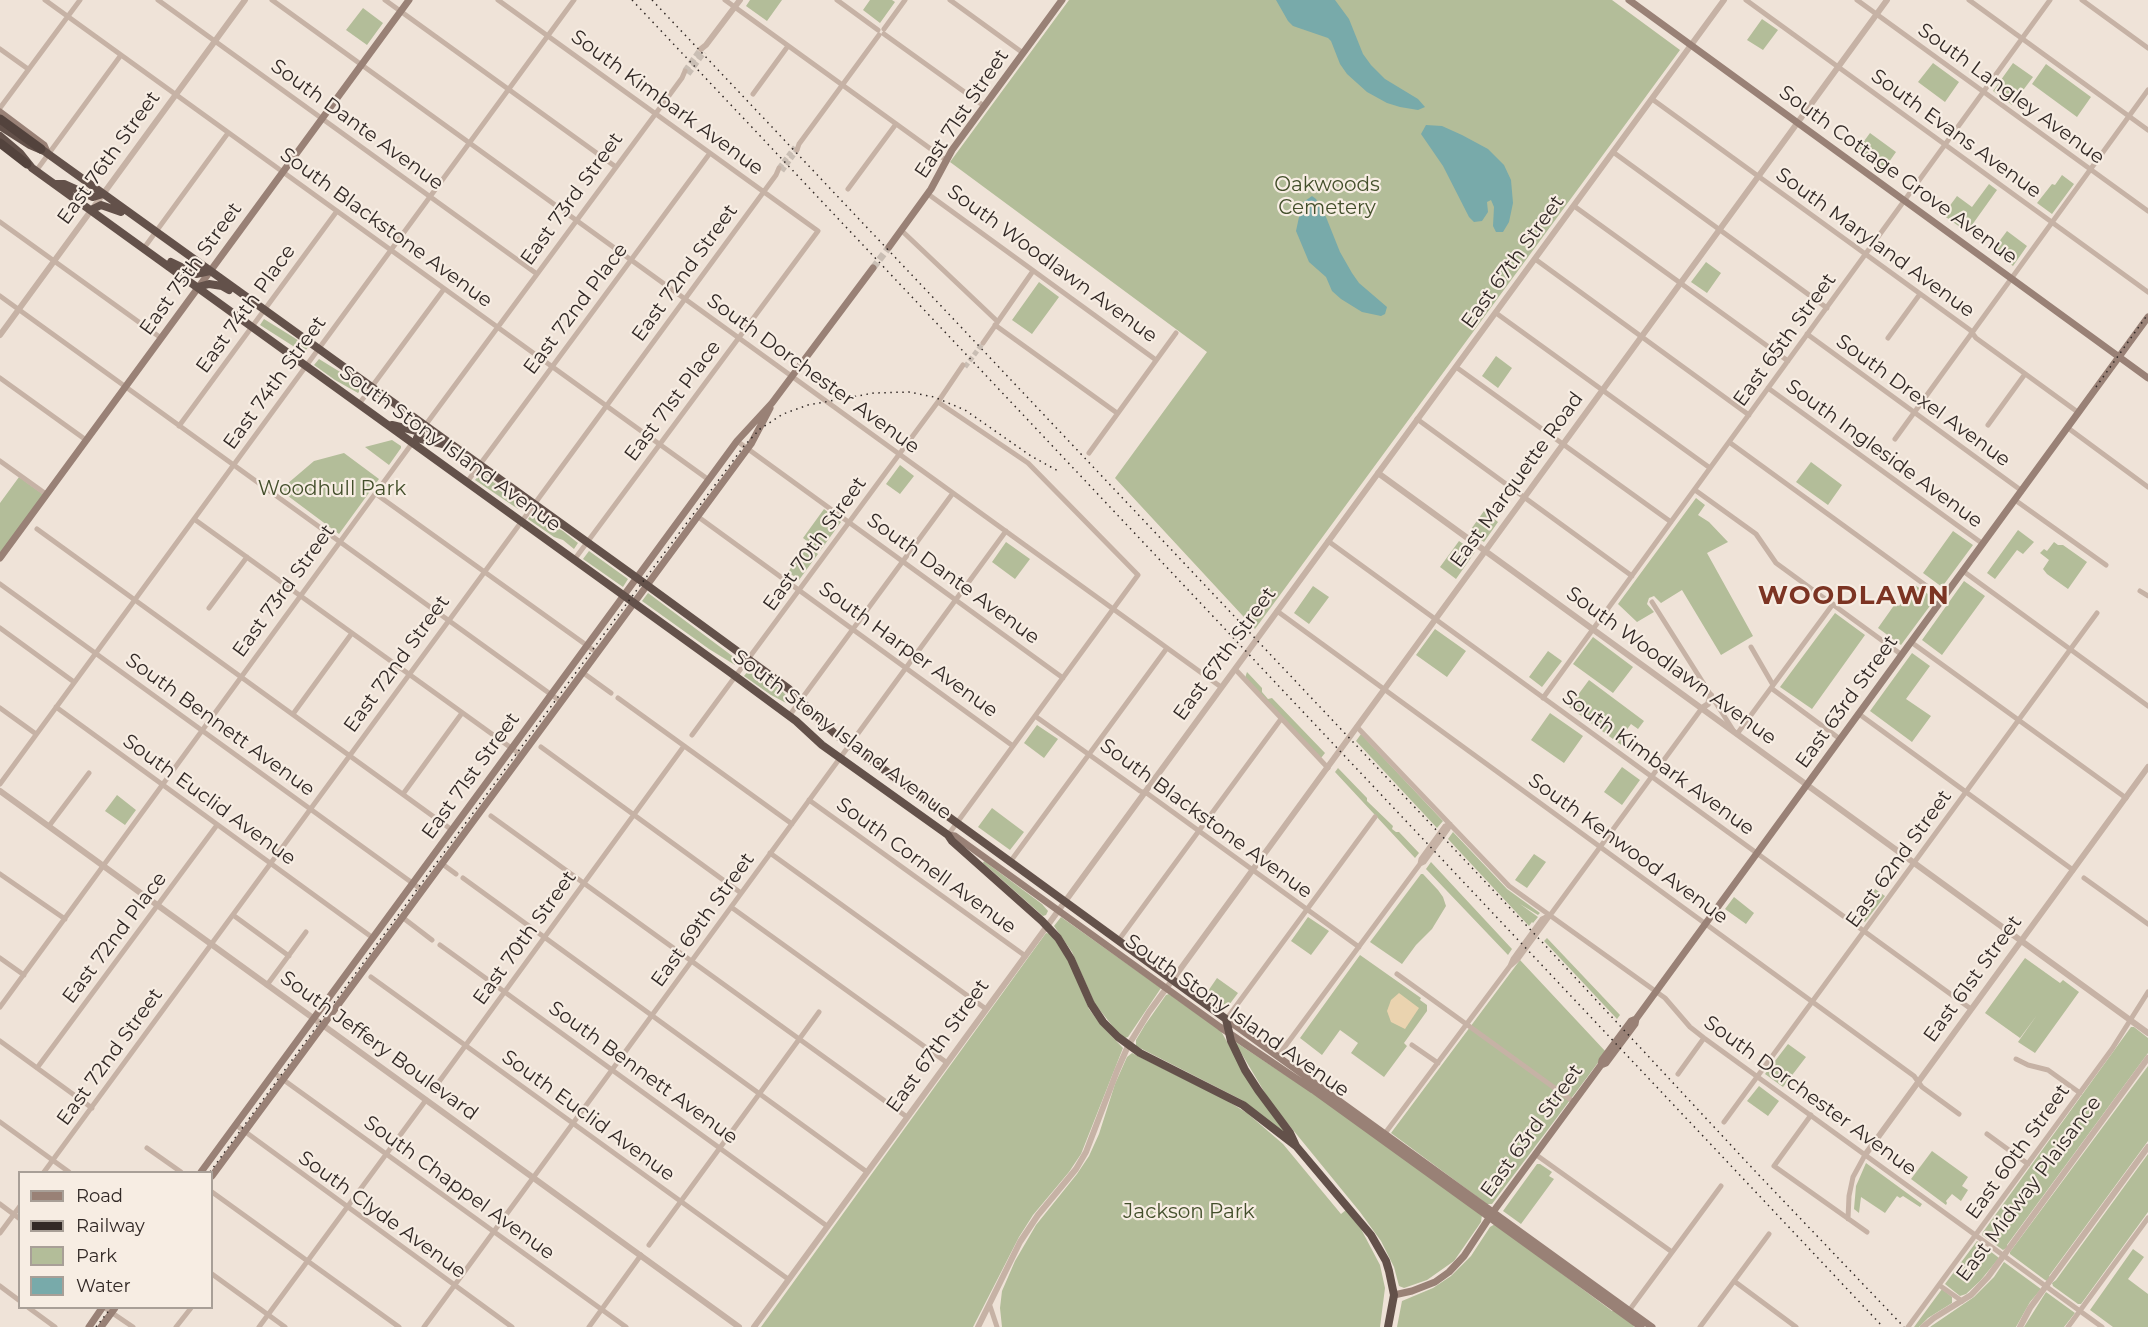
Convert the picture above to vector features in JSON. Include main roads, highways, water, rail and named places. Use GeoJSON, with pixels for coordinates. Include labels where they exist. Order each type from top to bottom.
{"type":"FeatureCollection","features":[{"type":"Feature","properties":{"kind":"highway"},"geometry":{"type":"LineString","coordinates":[[0,119],[45,152]]}},
{"type":"Feature","properties":{"kind":"highway","name":"South Stony Island Avenue"},"geometry":{"type":"LineString","coordinates":[[0,126],[30,146],[45,152],[371,387],[467,482],[736,676],[840,758],[948,835]]}},
{"type":"Feature","properties":{"kind":"highway","name":"South Stony Island Avenue"},"geometry":{"type":"LineString","coordinates":[[0,136],[36,171],[386,423],[454,446],[647,585],[800,700],[827,728],[849,745],[1226,1019]]}},
{"type":"Feature","properties":{"kind":"highway"},"geometry":{"type":"LineString","coordinates":[[0,143],[27,164]]}},
{"type":"Feature","properties":{"kind":"highway"},"geometry":{"type":"LineString","coordinates":[[56,184],[64,184],[92,197],[103,194]]}},
{"type":"Feature","properties":{"kind":"highway"},"geometry":{"type":"LineString","coordinates":[[91,210],[101,205],[122,213],[129,212]]}},
{"type":"Feature","properties":{"kind":"highway"},"geometry":{"type":"LineString","coordinates":[[165,263],[171,262],[196,274],[210,271]]}},
{"type":"Feature","properties":{"kind":"highway"},"geometry":{"type":"LineString","coordinates":[[198,287],[209,284],[241,293]]}},
{"type":"Feature","properties":{"kind":"highway"},"geometry":{"type":"LineString","coordinates":[[386,423],[454,446]]}},
{"type":"Feature","properties":{"kind":"highway"},"geometry":{"type":"LineString","coordinates":[[948,835],[1047,925],[1068,952],[1086,996],[1098,1015],[1118,1038],[1128,1046],[1243,1105],[1296,1146],[1371,1235],[1389,1270],[1394,1295],[1388,1327]]}},
{"type":"Feature","properties":{"kind":"highway"},"geometry":{"type":"LineString","coordinates":[[1226,1019],[1231,1041],[1245,1070],[1290,1133],[1296,1146]]}},
{"type":"Feature","properties":{"kind":"main road","name":"East 75th Street"},"geometry":{"type":"LineString","coordinates":[[0,558],[409,0]]}},
{"type":"Feature","properties":{"kind":"main road","name":"East 71st Street"},"geometry":{"type":"LineString","coordinates":[[888,247],[928,194],[946,160],[984,106],[1062,0]]}},
{"type":"Feature","properties":{"kind":"main road","name":"South Cottage Grove Avenue"},"geometry":{"type":"LineString","coordinates":[[1629,0],[2148,378]]}},
{"type":"Feature","properties":{"kind":"main road","name":"South Stony Island Avenue"},"geometry":{"type":"LineString","coordinates":[[0,112],[44,145],[45,152]]}},
{"type":"Feature","properties":{"kind":"main road","name":"South Stony Island Avenue"},"geometry":{"type":"LineString","coordinates":[[0,149],[27,164]]}},
{"type":"Feature","properties":{"kind":"main road","name":"East 71st Street"},"geometry":{"type":"LineString","coordinates":[[202,1171],[737,441],[772,403],[873,268]]}},
{"type":"Feature","properties":{"kind":"main road","name":"East 63rd Street"},"geometry":{"type":"LineString","coordinates":[[1394,1295],[1428,1286],[1449,1272],[1468,1251],[1491,1214],[1601,1065],[1602,1060],[1625,1029],[1636,1019],[2148,317]]}},
{"type":"Feature","properties":{"kind":"main road","name":"East 71st Street"},"geometry":{"type":"LineString","coordinates":[[213,1175],[748,448],[772,403]]}},
{"type":"Feature","properties":{"kind":"main road","name":"South Stony Island Avenue"},"geometry":{"type":"LineString","coordinates":[[948,835],[955,836],[1220,1027],[1383,1136]]}},
{"type":"Feature","properties":{"kind":"main road","name":"South Stony Island Avenue"},"geometry":{"type":"LineString","coordinates":[[1226,1019],[1627,1313],[1652,1327]]}},
{"type":"Feature","properties":{"kind":"main road"},"geometry":{"type":"LineString","coordinates":[[89,1327],[109,1309]]}},
{"type":"Feature","properties":{"kind":"main road"},"geometry":{"type":"LineString","coordinates":[[101,1327],[109,1309]]}},
{"type":"Feature","properties":{"kind":"main road","name":"South Stony Island Avenue"},"geometry":{"type":"LineString","coordinates":[[1627,1313],[1641,1327]]}},
{"type":"Feature","properties":{"kind":"water"},"geometry":{"type":"Polygon","coordinates":[[[1276,0],[1335,0],[1349,19],[1363,54],[1371,65],[1385,79],[1418,99],[1425,107],[1418,110],[1400,107],[1367,92],[1347,74],[1340,64],[1331,41],[1293,26],[1276,0]]]}},
{"type":"Feature","properties":{"kind":"water"},"geometry":{"type":"Polygon","coordinates":[[[1426,125],[1442,126],[1462,135],[1488,149],[1504,165],[1511,180],[1513,203],[1509,222],[1503,232],[1496,232],[1493,226],[1494,207],[1491,200],[1487,202],[1488,212],[1482,221],[1474,222],[1469,217],[1443,166],[1421,134],[1426,125]]]}},
{"type":"Feature","properties":{"kind":"water"},"geometry":{"type":"Polygon","coordinates":[[[1312,196],[1326,217],[1340,252],[1352,273],[1359,283],[1387,307],[1385,314],[1381,316],[1362,312],[1341,299],[1332,291],[1326,277],[1309,262],[1296,231],[1302,203],[1312,196]]]}},
{"type":"Feature","properties":{"kind":"tunnel"},"geometry":{"type":"LineString","coordinates":[[685,71],[701,49]]}},
{"type":"Feature","properties":{"kind":"tunnel"},"geometry":{"type":"LineString","coordinates":[[688,74],[704,52]]}},
{"type":"Feature","properties":{"kind":"tunnel"},"geometry":{"type":"LineString","coordinates":[[779,168],[795,147]]}},
{"type":"Feature","properties":{"kind":"tunnel"},"geometry":{"type":"LineString","coordinates":[[782,171],[797,150]]}},
{"type":"Feature","properties":{"kind":"tunnel"},"geometry":{"type":"LineString","coordinates":[[873,268],[889,247]]}},
{"type":"Feature","properties":{"kind":"tunnel"},"geometry":{"type":"LineString","coordinates":[[965,367],[983,343]]}},
{"type":"Feature","properties":{"kind":"railway"},"geometry":{"type":"LineString","coordinates":[[632,0],[1883,1327]]}},
{"type":"Feature","properties":{"kind":"railway"},"geometry":{"type":"LineString","coordinates":[[652,0],[1904,1327]]}},
{"type":"Feature","properties":{"kind":"railway"},"geometry":{"type":"LineString","coordinates":[[2096,387],[2148,314]]}},
{"type":"Feature","properties":{"kind":"railway"},"geometry":{"type":"LineString","coordinates":[[211,1171],[610,626],[744,446],[760,429],[783,414],[808,405],[874,393],[909,392],[934,397],[965,410],[1031,456],[1060,472]]}},
{"type":"Feature","properties":{"kind":"railway"},"geometry":{"type":"LineString","coordinates":[[96,1327],[110,1309]]}},
{"type":"Feature","properties":{"kind":"district","name":"WOODLAWN"},"geometry":{"type":"Point","coordinates":[1854,596]}},
{"type":"Feature","properties":{"kind":"park label","name":"Oakwoods Cemetery"},"geometry":{"type":"Point","coordinates":[1327,196]}},
{"type":"Feature","properties":{"kind":"park label","name":"Woodhull Park"},"geometry":{"type":"Point","coordinates":[332,489]}},
{"type":"Feature","properties":{"kind":"park label","name":"Jackson Park"},"geometry":{"type":"Point","coordinates":[1189,1212]}}]}
